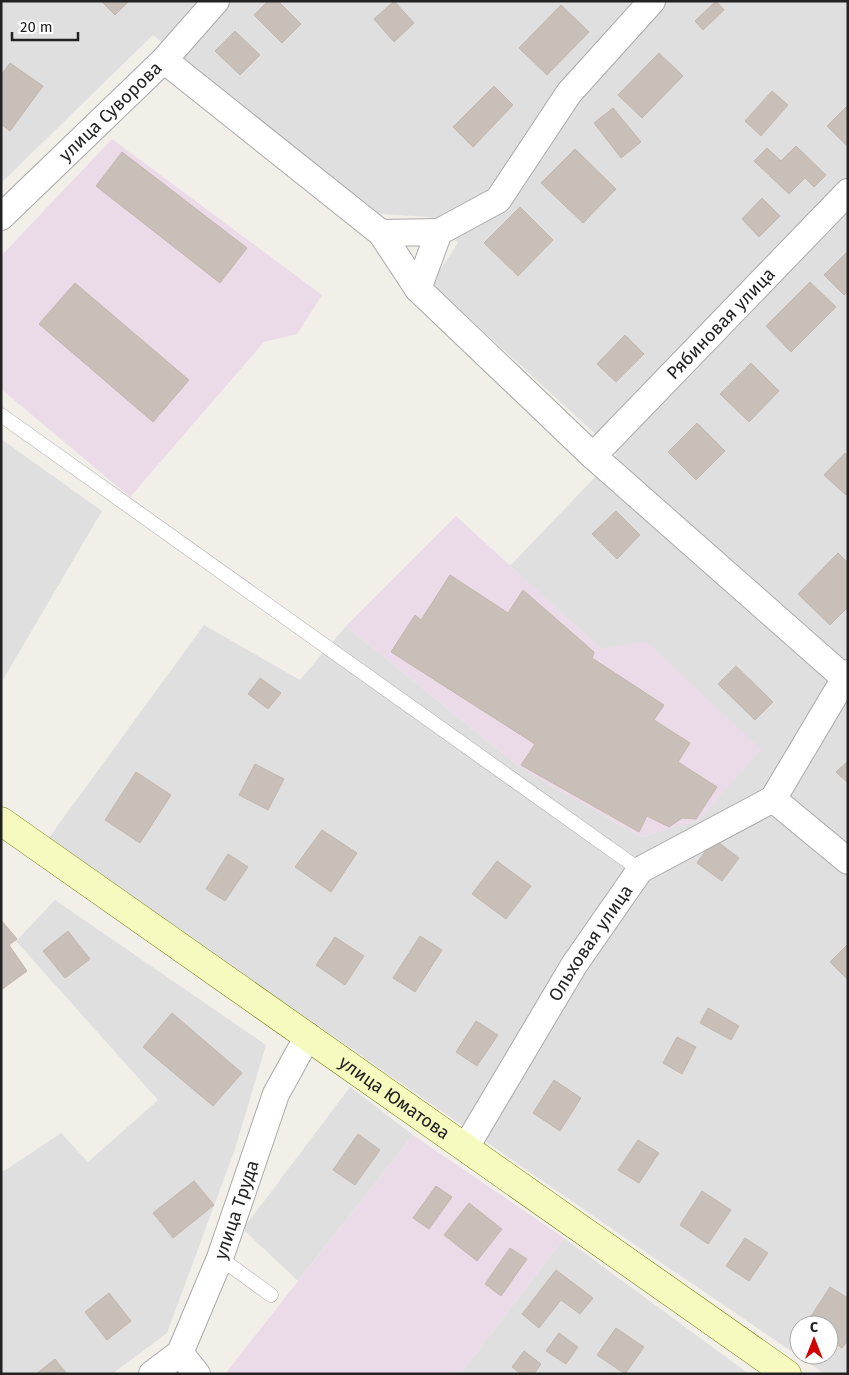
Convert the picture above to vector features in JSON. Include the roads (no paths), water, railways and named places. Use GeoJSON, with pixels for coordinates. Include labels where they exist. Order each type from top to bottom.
{"type":"FeatureCollection","features":[{"type":"Feature","properties":{"kind":"main road","name":"улица Юматова"},"geometry":{"type":"LineString","coordinates":[[1,821],[788,1374]]}},
{"type":"Feature","properties":{"kind":"street","name":"улица Суворова"},"geometry":{"type":"LineString","coordinates":[[1,217],[164,60],[216,1]]}},
{"type":"Feature","properties":{"kind":"street"},"geometry":{"type":"LineString","coordinates":[[381,233],[439,232],[498,200],[569,93],[652,1]]}},
{"type":"Feature","properties":{"kind":"street"},"geometry":{"type":"LineString","coordinates":[[164,60],[381,233],[418,289],[594,456],[846,677],[772,799],[848,861]]}},
{"type":"Feature","properties":{"kind":"street","name":"Рябиновая улица"},"geometry":{"type":"LineString","coordinates":[[594,456],[848,192]]}},
{"type":"Feature","properties":{"kind":"street"},"geometry":{"type":"LineString","coordinates":[[418,289],[439,232]]}},
{"type":"Feature","properties":{"kind":"street","name":"Ольховая улица"},"geometry":{"type":"LineString","coordinates":[[466,1147],[574,965],[640,870],[772,799]]}},
{"type":"Feature","properties":{"kind":"street","name":"улица Труда"},"geometry":{"type":"LineString","coordinates":[[180,1353],[220,1258],[276,1094],[308,1036]]}},
{"type":"Feature","properties":{"kind":"street"},"geometry":{"type":"LineString","coordinates":[[152,1374],[180,1353],[197,1374]]}},
{"type":"Feature","properties":{"kind":"lane"},"geometry":{"type":"LineString","coordinates":[[1,415],[640,870]]}},
{"type":"Feature","properties":{"kind":"lane"},"geometry":{"type":"LineString","coordinates":[[220,1258],[270,1295]]}}]}
